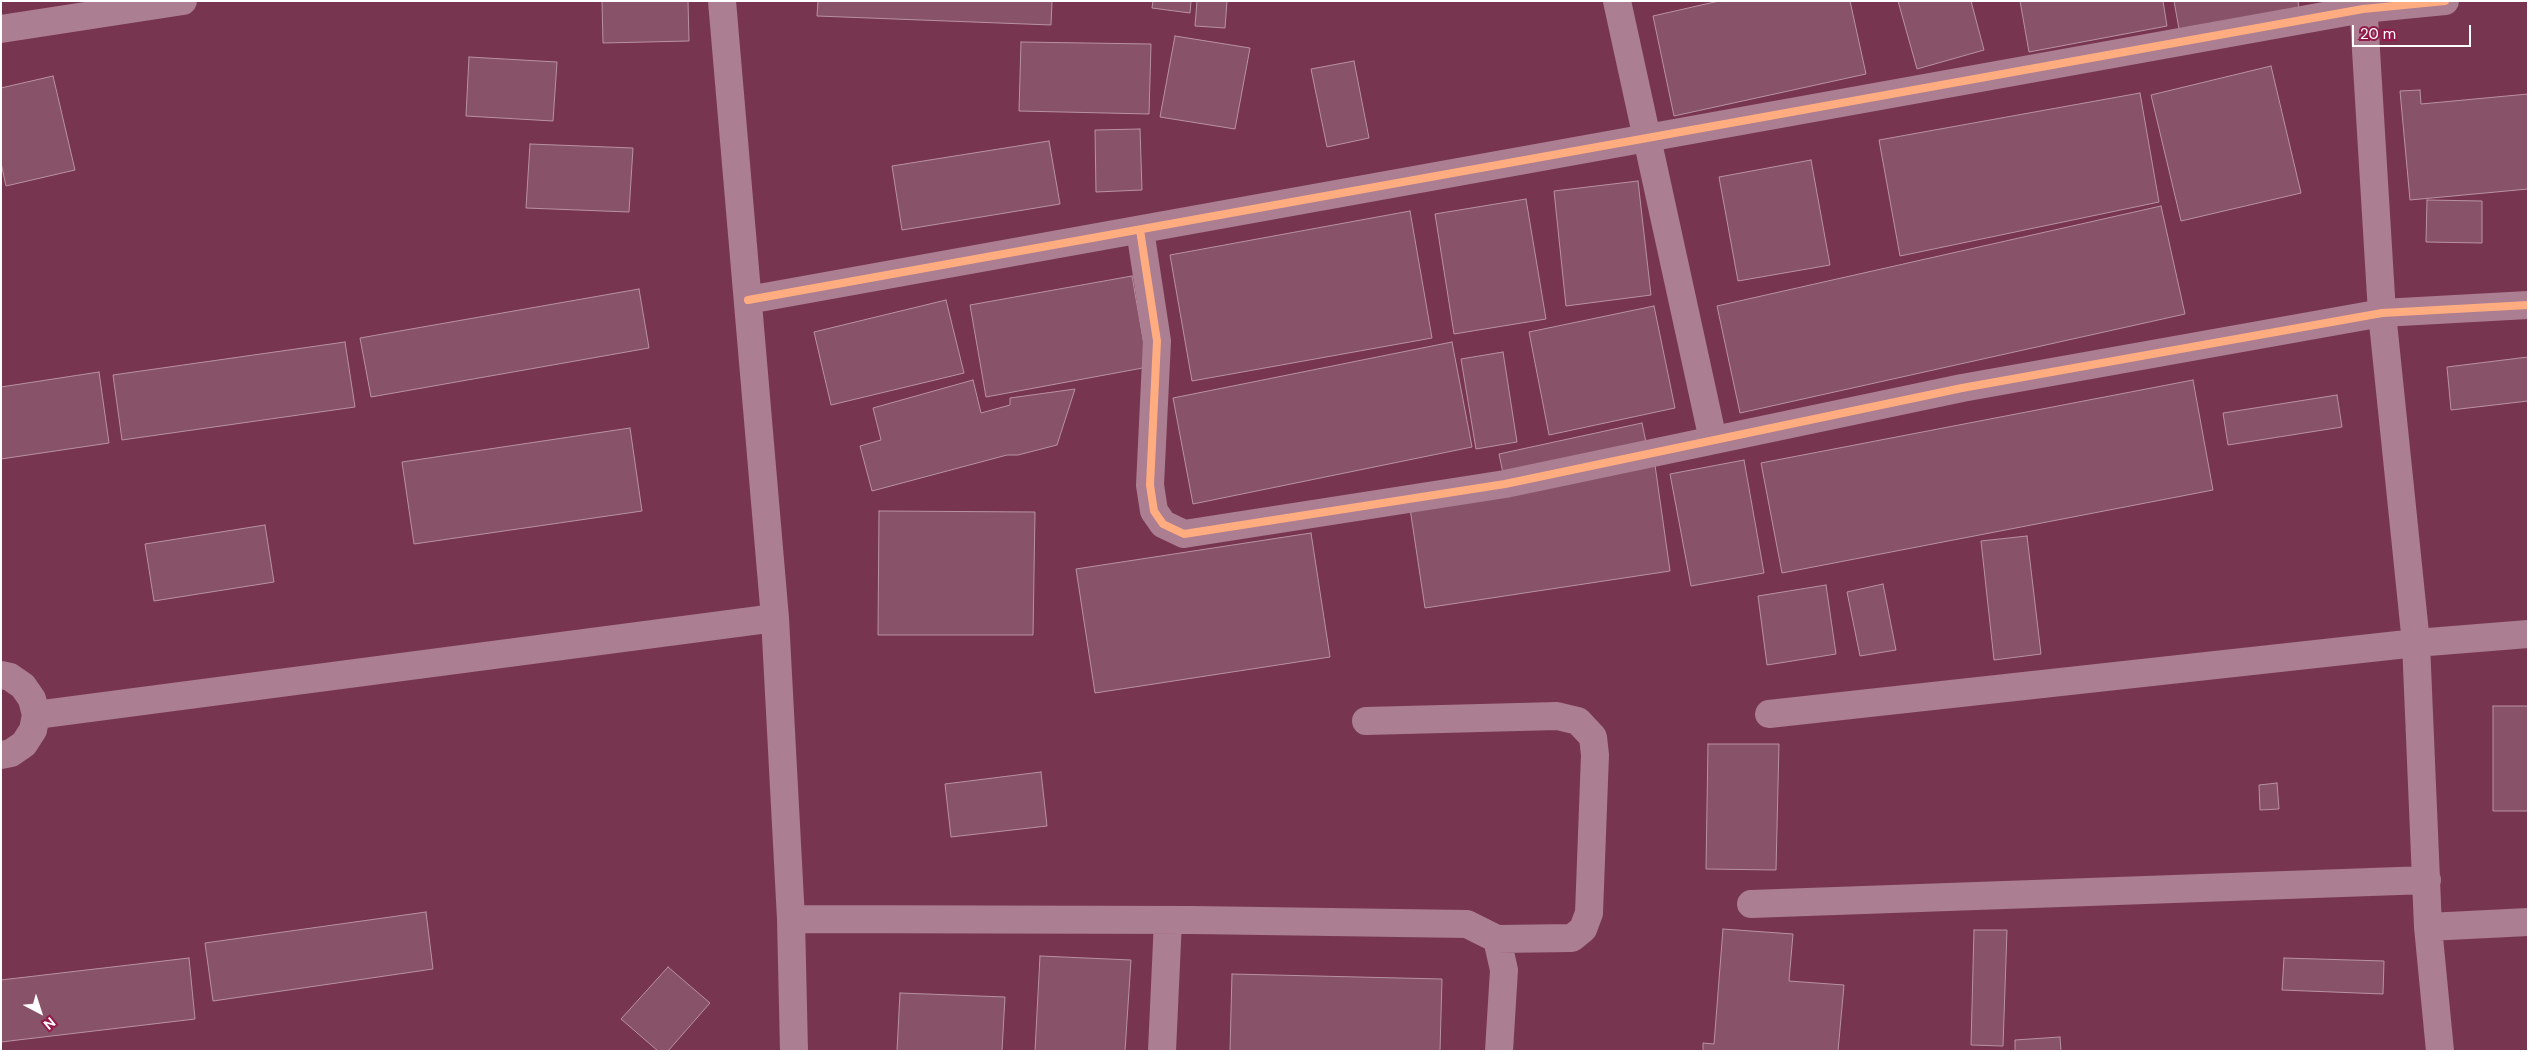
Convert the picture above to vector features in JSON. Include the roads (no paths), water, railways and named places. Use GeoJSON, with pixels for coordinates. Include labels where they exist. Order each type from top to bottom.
{"type":"FeatureCollection","features":[{"type":"Feature","properties":{"kind":"street"},"geometry":{"type":"LineString","coordinates":[[1,30],[182,1]]}},
{"type":"Feature","properties":{"kind":"street"},"geometry":{"type":"LineString","coordinates":[[722,1],[775,618],[791,919],[794,1051]]}},
{"type":"Feature","properties":{"kind":"street"},"geometry":{"type":"LineString","coordinates":[[1617,1],[1713,440]]}},
{"type":"Feature","properties":{"kind":"street"},"geometry":{"type":"LineString","coordinates":[[748,300],[1648,139],[2363,5],[2445,1]]}},
{"type":"Feature","properties":{"kind":"street"},"geometry":{"type":"LineString","coordinates":[[2363,5],[2382,313],[2416,643],[2428,927],[2440,1051]]}},
{"type":"Feature","properties":{"kind":"street"},"geometry":{"type":"LineString","coordinates":[[1140,230],[1157,341],[1150,485],[1154,511],[1163,524],[1184,534],[1505,484],[1962,388],[2382,313],[2528,305]]}},
{"type":"Feature","properties":{"kind":"street"},"geometry":{"type":"LineString","coordinates":[[36,715],[775,618]]}},
{"type":"Feature","properties":{"kind":"street"},"geometry":{"type":"LineString","coordinates":[[1769,714],[2416,643],[2528,634]]}},
{"type":"Feature","properties":{"kind":"street"},"geometry":{"type":"LineString","coordinates":[[1,675],[10,677],[23,686],[32,699],[36,715],[33,730],[24,744],[11,753],[1,755]]}},
{"type":"Feature","properties":{"kind":"street"},"geometry":{"type":"LineString","coordinates":[[791,919],[1168,920],[1467,924],[1497,939],[1572,938],[1583,929],[1589,913],[1595,755],[1593,737],[1578,721],[1558,716],[1366,721]]}},
{"type":"Feature","properties":{"kind":"street"},"geometry":{"type":"LineString","coordinates":[[1751,904],[2427,880]]}},
{"type":"Feature","properties":{"kind":"street"},"geometry":{"type":"LineString","coordinates":[[1162,1051],[1168,920]]}},
{"type":"Feature","properties":{"kind":"street"},"geometry":{"type":"LineString","coordinates":[[2428,927],[2528,922]]}},
{"type":"Feature","properties":{"kind":"street"},"geometry":{"type":"LineString","coordinates":[[1497,939],[1504,970],[1499,1051]]}}]}
